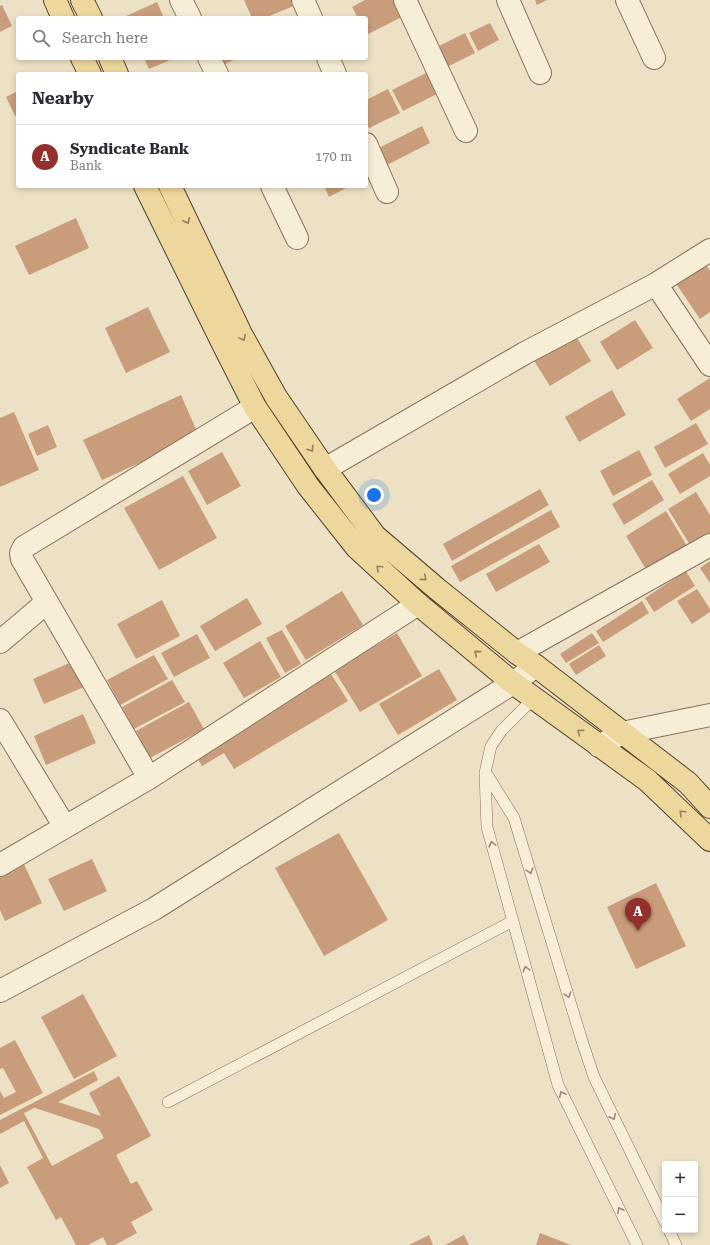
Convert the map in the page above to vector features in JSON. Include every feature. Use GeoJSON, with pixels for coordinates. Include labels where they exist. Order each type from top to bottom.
{"type":"FeatureCollection","features":[{"type":"Feature","properties":{"kind":"main road"},"geometry":{"type":"LineString","coordinates":[[55,0],[62,16]]}},
{"type":"Feature","properties":{"kind":"main road"},"geometry":{"type":"LineString","coordinates":[[82,0],[90,16]]}},
{"type":"Feature","properties":{"kind":"main road"},"geometry":{"type":"LineString","coordinates":[[83,60],[89,72]]}},
{"type":"Feature","properties":{"kind":"main road"},"geometry":{"type":"LineString","coordinates":[[111,60],[116,72]]}},
{"type":"Feature","properties":{"kind":"main road"},"geometry":{"type":"LineString","coordinates":[[146,188],[255,407],[308,486],[357,548],[418,604],[514,683],[647,780],[710,840]]}},
{"type":"Feature","properties":{"kind":"main road"},"geometry":{"type":"LineString","coordinates":[[171,188],[241,334],[276,397],[325,470],[375,536],[436,588],[517,653],[688,783],[710,807]]}},
{"type":"Feature","properties":{"kind":"street"},"geometry":{"type":"LineString","coordinates":[[181,0],[189,16]]}},
{"type":"Feature","properties":{"kind":"street"},"geometry":{"type":"LineString","coordinates":[[303,0],[309,16]]}},
{"type":"Feature","properties":{"kind":"street"},"geometry":{"type":"LineString","coordinates":[[405,0],[466,131]]}},
{"type":"Feature","properties":{"kind":"street"},"geometry":{"type":"LineString","coordinates":[[508,0],[540,73]]}},
{"type":"Feature","properties":{"kind":"street"},"geometry":{"type":"LineString","coordinates":[[627,0],[654,58]]}},
{"type":"Feature","properties":{"kind":"street"},"geometry":{"type":"LineString","coordinates":[[210,60],[216,72]]}},
{"type":"Feature","properties":{"kind":"street"},"geometry":{"type":"LineString","coordinates":[[329,60],[334,72]]}},
{"type":"Feature","properties":{"kind":"street"},"geometry":{"type":"LineString","coordinates":[[368,149],[387,192]]}},
{"type":"Feature","properties":{"kind":"street"},"geometry":{"type":"LineString","coordinates":[[273,188],[297,238]]}},
{"type":"Feature","properties":{"kind":"street"},"geometry":{"type":"LineString","coordinates":[[325,470],[525,353],[656,284],[710,250]]}},
{"type":"Feature","properties":{"kind":"street"},"geometry":{"type":"LineString","coordinates":[[656,284],[710,365]]}},
{"type":"Feature","properties":{"kind":"street"},"geometry":{"type":"LineString","coordinates":[[149,778],[22,559],[21,553],[24,547],[255,407]]}},
{"type":"Feature","properties":{"kind":"street"},"geometry":{"type":"LineString","coordinates":[[517,653],[710,545]]}},
{"type":"Feature","properties":{"kind":"street"},"geometry":{"type":"LineString","coordinates":[[0,642],[47,602]]}},
{"type":"Feature","properties":{"kind":"street"},"geometry":{"type":"LineString","coordinates":[[0,864],[149,778],[418,604]]}},
{"type":"Feature","properties":{"kind":"street"},"geometry":{"type":"LineString","coordinates":[[0,991],[154,909],[514,683],[536,666]]}},
{"type":"Feature","properties":{"kind":"street"},"geometry":{"type":"LineString","coordinates":[[599,746],[622,733],[710,715]]}},
{"type":"Feature","properties":{"kind":"street"},"geometry":{"type":"LineString","coordinates":[[0,720],[65,827]]}},
{"type":"Feature","properties":{"kind":"lane"},"geometry":{"type":"LineString","coordinates":[[534,698],[502,730],[491,746],[485,772],[487,827],[558,1085],[638,1245]]}},
{"type":"Feature","properties":{"kind":"lane"},"geometry":{"type":"LineString","coordinates":[[485,772],[514,818],[594,1077],[662,1216]]}},
{"type":"Feature","properties":{"kind":"lane"},"geometry":{"type":"LineString","coordinates":[[168,1102],[513,921]]}},
{"type":"Feature","properties":{"kind":"lane"},"geometry":{"type":"LineString","coordinates":[[670,1233],[676,1245]]}},
{"type":"Feature","properties":{"kind":"building"},"geometry":{"type":"Polygon","coordinates":[[[244,0],[296,0],[298,4],[270,16],[251,16],[244,0]]]}},
{"type":"Feature","properties":{"kind":"building"},"geometry":{"type":"Polygon","coordinates":[[[365,0],[404,0],[410,13],[368,34],[368,16],[357,16],[352,7],[365,0]]]}},
{"type":"Feature","properties":{"kind":"building"},"geometry":{"type":"Polygon","coordinates":[[[535,0],[547,0],[537,5],[535,0]]]}},
{"type":"Feature","properties":{"kind":"building"},"geometry":{"type":"Polygon","coordinates":[[[157,2],[163,16],[126,16],[157,2]]]}},
{"type":"Feature","properties":{"kind":"building"},"geometry":{"type":"Polygon","coordinates":[[[2,5],[12,26],[0,32],[0,6],[2,5]]]}},
{"type":"Feature","properties":{"kind":"building"},"geometry":{"type":"Polygon","coordinates":[[[490,23],[499,40],[478,51],[469,33],[490,23]]]}},
{"type":"Feature","properties":{"kind":"building"},"geometry":{"type":"Polygon","coordinates":[[[465,33],[475,53],[445,68],[435,48],[465,33]]]}},
{"type":"Feature","properties":{"kind":"building"},"geometry":{"type":"Polygon","coordinates":[[[145,60],[170,60],[149,69],[145,60]]]}},
{"type":"Feature","properties":{"kind":"building"},"geometry":{"type":"Polygon","coordinates":[[[220,60],[234,60],[223,65],[220,60]]]}},
{"type":"Feature","properties":{"kind":"building"},"geometry":{"type":"Polygon","coordinates":[[[426,73],[437,94],[403,111],[392,90],[426,73]]]}},
{"type":"Feature","properties":{"kind":"building"},"geometry":{"type":"Polygon","coordinates":[[[388,89],[400,113],[369,128],[368,99],[388,89]]]}},
{"type":"Feature","properties":{"kind":"building"},"geometry":{"type":"Polygon","coordinates":[[[16,92],[16,116],[15,116],[6,97],[16,92]]]}},
{"type":"Feature","properties":{"kind":"building"},"geometry":{"type":"Polygon","coordinates":[[[422,126],[430,143],[377,170],[369,153],[422,126]]]}},
{"type":"Feature","properties":{"kind":"building"},"geometry":{"type":"Polygon","coordinates":[[[325,188],[346,188],[329,197],[325,188]]]}},
{"type":"Feature","properties":{"kind":"building"},"geometry":{"type":"Polygon","coordinates":[[[76,218],[89,248],[29,275],[15,246],[76,218]]]}},
{"type":"Feature","properties":{"kind":"building"},"geometry":{"type":"Polygon","coordinates":[[[703,259],[710,271],[710,312],[700,319],[673,279],[703,259]]]}},
{"type":"Feature","properties":{"kind":"building"},"geometry":{"type":"Polygon","coordinates":[[[148,307],[170,352],[126,373],[105,328],[148,307]]]}},
{"type":"Feature","properties":{"kind":"building"},"geometry":{"type":"Polygon","coordinates":[[[635,320],[653,348],[617,370],[600,342],[635,320]]]}},
{"type":"Feature","properties":{"kind":"building"},"geometry":{"type":"Polygon","coordinates":[[[573,331],[591,361],[550,386],[531,356],[573,331]]]}},
{"type":"Feature","properties":{"kind":"building"},"geometry":{"type":"Polygon","coordinates":[[[710,378],[710,409],[691,421],[677,399],[710,378]]]}},
{"type":"Feature","properties":{"kind":"building"},"geometry":{"type":"Polygon","coordinates":[[[612,390],[626,415],[579,442],[565,417],[612,390]]]}},
{"type":"Feature","properties":{"kind":"building"},"geometry":{"type":"Polygon","coordinates":[[[181,395],[199,436],[102,480],[83,440],[181,395]]]}},
{"type":"Feature","properties":{"kind":"building"},"geometry":{"type":"Polygon","coordinates":[[[14,412],[39,470],[0,487],[0,418],[14,412]]]}},
{"type":"Feature","properties":{"kind":"building"},"geometry":{"type":"Polygon","coordinates":[[[696,423],[708,444],[665,468],[654,447],[696,423]]]}},
{"type":"Feature","properties":{"kind":"building"},"geometry":{"type":"Polygon","coordinates":[[[48,425],[57,447],[37,456],[28,434],[48,425]]]}},
{"type":"Feature","properties":{"kind":"building"},"geometry":{"type":"Polygon","coordinates":[[[639,450],[652,475],[613,496],[600,471],[639,450]]]}},
{"type":"Feature","properties":{"kind":"building"},"geometry":{"type":"Polygon","coordinates":[[[222,452],[241,486],[207,505],[188,471],[222,452]]]}},
{"type":"Feature","properties":{"kind":"building"},"geometry":{"type":"Polygon","coordinates":[[[703,453],[710,465],[710,476],[680,494],[668,474],[703,453]]]}},
{"type":"Feature","properties":{"kind":"building"},"geometry":{"type":"Polygon","coordinates":[[[183,476],[217,538],[159,570],[124,508],[183,476]]]}},
{"type":"Feature","properties":{"kind":"building"},"geometry":{"type":"Polygon","coordinates":[[[652,480],[664,500],[624,525],[612,504],[652,480]]]}},
{"type":"Feature","properties":{"kind":"building"},"geometry":{"type":"Polygon","coordinates":[[[540,489],[549,505],[452,561],[443,544],[540,489]]]}},
{"type":"Feature","properties":{"kind":"building"},"geometry":{"type":"Polygon","coordinates":[[[696,492],[710,515],[710,533],[690,545],[668,509],[696,492]]]}},
{"type":"Feature","properties":{"kind":"building"},"geometry":{"type":"Polygon","coordinates":[[[551,510],[560,527],[460,582],[451,566],[551,510]]]}},
{"type":"Feature","properties":{"kind":"building"},"geometry":{"type":"Polygon","coordinates":[[[666,511],[687,546],[647,571],[626,536],[666,511]]]}},
{"type":"Feature","properties":{"kind":"building"},"geometry":{"type":"Polygon","coordinates":[[[539,544],[550,562],[496,592],[486,574],[539,544]]]}},
{"type":"Feature","properties":{"kind":"building"},"geometry":{"type":"Polygon","coordinates":[[[710,561],[710,583],[700,568],[710,561]]]}},
{"type":"Feature","properties":{"kind":"building"},"geometry":{"type":"Polygon","coordinates":[[[686,571],[695,586],[654,612],[645,598],[686,571]]]}},
{"type":"Feature","properties":{"kind":"building"},"geometry":{"type":"Polygon","coordinates":[[[697,589],[710,609],[710,612],[692,624],[677,601],[697,589]]]}},
{"type":"Feature","properties":{"kind":"building"},"geometry":{"type":"Polygon","coordinates":[[[342,591],[363,625],[306,660],[285,626],[342,591]]]}},
{"type":"Feature","properties":{"kind":"building"},"geometry":{"type":"Polygon","coordinates":[[[247,598],[262,624],[215,651],[200,626],[247,598]]]}},
{"type":"Feature","properties":{"kind":"building"},"geometry":{"type":"Polygon","coordinates":[[[162,600],[180,636],[136,659],[117,624],[162,600]]]}},
{"type":"Feature","properties":{"kind":"building"},"geometry":{"type":"Polygon","coordinates":[[[642,601],[649,613],[603,642],[596,631],[642,601]]]}},
{"type":"Feature","properties":{"kind":"building"},"geometry":{"type":"Polygon","coordinates":[[[282,630],[301,664],[285,673],[266,638],[282,630]]]}},
{"type":"Feature","properties":{"kind":"building"},"geometry":{"type":"Polygon","coordinates":[[[397,633],[422,676],[360,712],[334,670],[397,633]]]}},
{"type":"Feature","properties":{"kind":"building"},"geometry":{"type":"Polygon","coordinates":[[[592,633],[599,643],[566,663],[560,654],[592,633]]]}},
{"type":"Feature","properties":{"kind":"building"},"geometry":{"type":"Polygon","coordinates":[[[197,634],[210,658],[174,677],[161,653],[197,634]]]}},
{"type":"Feature","properties":{"kind":"building"},"geometry":{"type":"Polygon","coordinates":[[[260,641],[281,677],[244,698],[223,663],[260,641]]]}},
{"type":"Feature","properties":{"kind":"building"},"geometry":{"type":"Polygon","coordinates":[[[599,645],[606,656],[576,675],[569,664],[599,645]]]}},
{"type":"Feature","properties":{"kind":"building"},"geometry":{"type":"Polygon","coordinates":[[[154,655],[168,679],[120,705],[107,680],[154,655]]]}},
{"type":"Feature","properties":{"kind":"building"},"geometry":{"type":"Polygon","coordinates":[[[85,656],[96,682],[44,704],[33,679],[85,656]]]}},
{"type":"Feature","properties":{"kind":"building"},"geometry":{"type":"Polygon","coordinates":[[[439,669],[457,700],[398,735],[379,704],[439,669]]]}},
{"type":"Feature","properties":{"kind":"building"},"geometry":{"type":"Polygon","coordinates":[[[331,674],[348,701],[234,769],[224,753],[202,766],[195,754],[331,674]]]}},
{"type":"Feature","properties":{"kind":"building"},"geometry":{"type":"Polygon","coordinates":[[[172,680],[185,702],[134,729],[122,707],[172,680]]]}},
{"type":"Feature","properties":{"kind":"building"},"geometry":{"type":"Polygon","coordinates":[[[189,702],[204,729],[150,758],[136,731],[189,702]]]}},
{"type":"Feature","properties":{"kind":"building"},"geometry":{"type":"Polygon","coordinates":[[[83,714],[96,743],[46,765],[34,736],[83,714]]]}},
{"type":"Feature","properties":{"kind":"building"},"geometry":{"type":"Polygon","coordinates":[[[339,833],[388,920],[324,956],[275,868],[339,833]]]}},
{"type":"Feature","properties":{"kind":"building"},"geometry":{"type":"Polygon","coordinates":[[[92,859],[107,891],[64,911],[48,879],[92,859]]]}},
{"type":"Feature","properties":{"kind":"building"},"geometry":{"type":"Polygon","coordinates":[[[23,862],[42,903],[5,921],[0,910],[0,873],[23,862]]]}},
{"type":"Feature","properties":{"kind":"building"},"geometry":{"type":"Polygon","coordinates":[[[656,883],[686,946],[636,969],[607,907],[656,883]]]}},
{"type":"Feature","properties":{"kind":"building"},"geometry":{"type":"Polygon","coordinates":[[[83,994],[117,1056],[74,1079],[41,1017],[83,994]]]}},
{"type":"Feature","properties":{"kind":"building"},"geometry":{"type":"Polygon","coordinates":[[[15,1040],[43,1093],[0,1115],[0,1091],[4,1098],[16,1092],[3,1068],[0,1069],[0,1048],[15,1040]]]}},
{"type":"Feature","properties":{"kind":"building"},"geometry":{"type":"Polygon","coordinates":[[[94,1071],[98,1080],[58,1102],[101,1116],[89,1093],[119,1076],[151,1136],[116,1155],[131,1184],[137,1181],[153,1210],[131,1222],[137,1233],[115,1245],[107,1245],[103,1237],[88,1245],[76,1245],[61,1217],[56,1220],[27,1167],[43,1158],[24,1121],[0,1134],[0,1120],[94,1071]],[[36,1107],[24,1113],[52,1166],[104,1138],[99,1129],[35,1108],[36,1107]]]}},
{"type":"Feature","properties":{"kind":"building"},"geometry":{"type":"Polygon","coordinates":[[[0,1165],[9,1183],[0,1188],[0,1165]]]}},
{"type":"Feature","properties":{"kind":"building"},"geometry":{"type":"Polygon","coordinates":[[[540,1233],[571,1245],[536,1245],[540,1233]]]}},
{"type":"Feature","properties":{"kind":"building"},"geometry":{"type":"Polygon","coordinates":[[[429,1235],[433,1245],[409,1245],[429,1235]]]}},
{"type":"Feature","properties":{"kind":"building"},"geometry":{"type":"Polygon","coordinates":[[[464,1235],[469,1245],[445,1245],[464,1235]]]}},
{"type":"Feature","properties":{"kind":"place","name":"Syndicate Bank"},"geometry":{"type":"Point","coordinates":[638,931]}}]}
